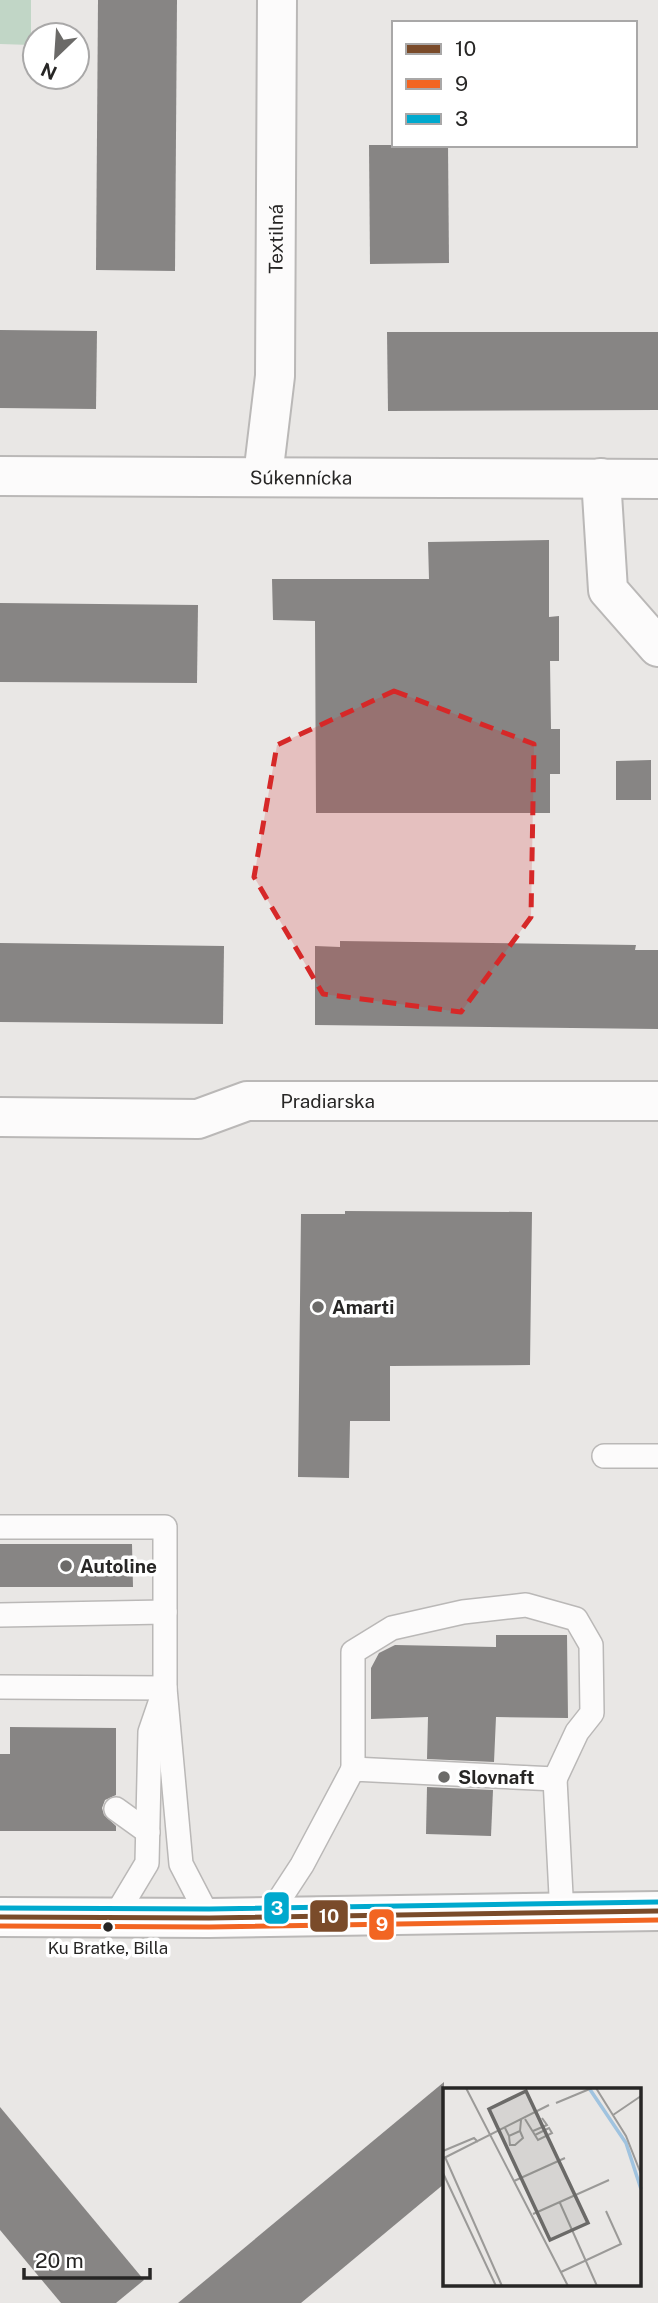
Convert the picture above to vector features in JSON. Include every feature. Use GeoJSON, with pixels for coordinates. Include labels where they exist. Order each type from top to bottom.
{"type":"FeatureCollection","features":[{"type":"Feature","properties":{"kind":"street","name":"Textilná"},"geometry":{"type":"LineString","coordinates":[[263,476],[275,376],[277,0]]}},
{"type":"Feature","properties":{"kind":"street","name":"Súkennícka"},"geometry":{"type":"LineString","coordinates":[[0,476],[658,480]]}},
{"type":"Feature","properties":{"kind":"street"},"geometry":{"type":"LineString","coordinates":[[601,478],[608,590],[658,647]]}},
{"type":"Feature","properties":{"kind":"street","name":"Pradiarska"},"geometry":{"type":"LineString","coordinates":[[0,1117],[198,1119],[247,1101],[658,1101]]}},
{"type":"Feature","properties":{"kind":"street"},"geometry":{"type":"LineString","coordinates":[[0,1917],[562,1915],[658,1911]]}},
{"type":"Feature","properties":{"kind":"lane"},"geometry":{"type":"LineString","coordinates":[[604,1456],[658,1456]]}},
{"type":"Feature","properties":{"kind":"lane"},"geometry":{"type":"LineString","coordinates":[[0,1527],[165,1527],[165,1688],[181,1864],[209,1918]]}},
{"type":"Feature","properties":{"kind":"lane"},"geometry":{"type":"LineString","coordinates":[[268,1917],[302,1865],[353,1769],[353,1652],[392,1628],[463,1612],[526,1605],[576,1619],[591,1645],[592,1713],[577,1732],[555,1779],[562,1915]]}},
{"type":"Feature","properties":{"kind":"lane"},"geometry":{"type":"LineString","coordinates":[[0,1615],[165,1612]]}},
{"type":"Feature","properties":{"kind":"lane"},"geometry":{"type":"LineString","coordinates":[[0,1687],[165,1688]]}},
{"type":"Feature","properties":{"kind":"lane"},"geometry":{"type":"LineString","coordinates":[[114,1918],[147,1863],[150,1732],[165,1688]]}},
{"type":"Feature","properties":{"kind":"lane"},"geometry":{"type":"LineString","coordinates":[[353,1769],[555,1779]]}},
{"type":"Feature","properties":{"kind":"lane"},"geometry":{"type":"LineString","coordinates":[[116,1809],[148,1832]]}},
{"type":"Feature","properties":{"kind":"highlighted area"},"geometry":{"type":"Polygon","coordinates":[[[394,691],[534,744],[531,917],[461,1012],[323,994],[254,877],[277,745],[394,691]]]}},
{"type":"Feature","properties":{"kind":"green space"},"geometry":{"type":"Polygon","coordinates":[[[0,0],[31,0],[31,21],[21,21],[21,45],[0,44],[0,0]]]}},
{"type":"Feature","properties":{"kind":"building"},"geometry":{"type":"Polygon","coordinates":[[[98,0],[177,0],[175,271],[96,270],[98,0]]]}},
{"type":"Feature","properties":{"kind":"building"},"geometry":{"type":"Polygon","coordinates":[[[369,145],[448,147],[449,263],[370,264],[369,145]]]}},
{"type":"Feature","properties":{"kind":"building"},"geometry":{"type":"Polygon","coordinates":[[[0,330],[97,331],[96,409],[0,408],[0,330]]]}},
{"type":"Feature","properties":{"kind":"building"},"geometry":{"type":"Polygon","coordinates":[[[387,332],[658,332],[658,410],[388,411],[387,332]]]}},
{"type":"Feature","properties":{"kind":"building"},"geometry":{"type":"Polygon","coordinates":[[[549,540],[549,617],[559,616],[559,661],[550,661],[551,729],[560,729],[560,774],[550,774],[550,813],[316,813],[315,621],[273,620],[272,579],[429,579],[428,542],[549,540]]]}},
{"type":"Feature","properties":{"kind":"building"},"geometry":{"type":"Polygon","coordinates":[[[0,603],[198,605],[197,683],[0,682],[0,603]]]}},
{"type":"Feature","properties":{"kind":"building"},"geometry":{"type":"Polygon","coordinates":[[[651,760],[651,800],[616,800],[616,761],[651,760]]]}},
{"type":"Feature","properties":{"kind":"building"},"geometry":{"type":"Polygon","coordinates":[[[340,941],[636,945],[635,950],[658,950],[658,1029],[315,1025],[315,946],[340,947],[340,941]]]}},
{"type":"Feature","properties":{"kind":"building"},"geometry":{"type":"Polygon","coordinates":[[[0,943],[224,946],[223,1024],[0,1022],[0,943]]]}},
{"type":"Feature","properties":{"kind":"building"},"geometry":{"type":"Polygon","coordinates":[[[345,1211],[532,1212],[530,1365],[390,1366],[390,1421],[350,1421],[349,1478],[298,1477],[301,1214],[345,1214],[345,1211]]]}},
{"type":"Feature","properties":{"kind":"building","name":"Autoline"},"geometry":{"type":"Polygon","coordinates":[[[0,1544],[132,1544],[133,1587],[0,1587],[0,1544]]]}},
{"type":"Feature","properties":{"kind":"building"},"geometry":{"type":"Polygon","coordinates":[[[496,1635],[567,1635],[568,1718],[496,1717],[494,1762],[427,1759],[428,1717],[371,1719],[371,1668],[379,1653],[395,1645],[496,1647],[496,1635]]]}},
{"type":"Feature","properties":{"kind":"building"},"geometry":{"type":"Polygon","coordinates":[[[10,1727],[116,1728],[116,1795],[105,1800],[102,1808],[104,1815],[116,1826],[116,1831],[0,1831],[0,1754],[10,1754],[10,1727]]]}},
{"type":"Feature","properties":{"kind":"building"},"geometry":{"type":"Polygon","coordinates":[[[427,1787],[493,1790],[491,1836],[426,1834],[427,1787]]]}},
{"type":"Feature","properties":{"kind":"building"},"geometry":{"type":"Polygon","coordinates":[[[444,2082],[443,2185],[301,2303],[178,2303],[444,2082]]]}},
{"type":"Feature","properties":{"kind":"building"},"geometry":{"type":"Polygon","coordinates":[[[0,2107],[144,2280],[116,2303],[61,2303],[0,2230],[0,2107]]]}},
{"type":"Feature","properties":{"kind":"transit line","name":"3"},"geometry":{"type":"LineString","coordinates":[[0,1908],[209,1909],[658,1902]]}},
{"type":"Feature","properties":{"kind":"transit line","name":"10"},"geometry":{"type":"LineString","coordinates":[[0,1917],[209,1918],[658,1911]]}},
{"type":"Feature","properties":{"kind":"transit line","name":"9"},"geometry":{"type":"LineString","coordinates":[[0,1926],[209,1927],[658,1920]]}},
{"type":"Feature","properties":{"kind":"place","name":"Amarti"},"geometry":{"type":"Point","coordinates":[318,1307]}},
{"type":"Feature","properties":{"kind":"place","name":"Autoline"},"geometry":{"type":"Point","coordinates":[66,1566]}},
{"type":"Feature","properties":{"kind":"place","name":"Slovnaft"},"geometry":{"type":"Point","coordinates":[444,1777]}},
{"type":"Feature","properties":{"kind":"place","name":"Ku Bratke, Billa"},"geometry":{"type":"Point","coordinates":[108,1927]}}]}
